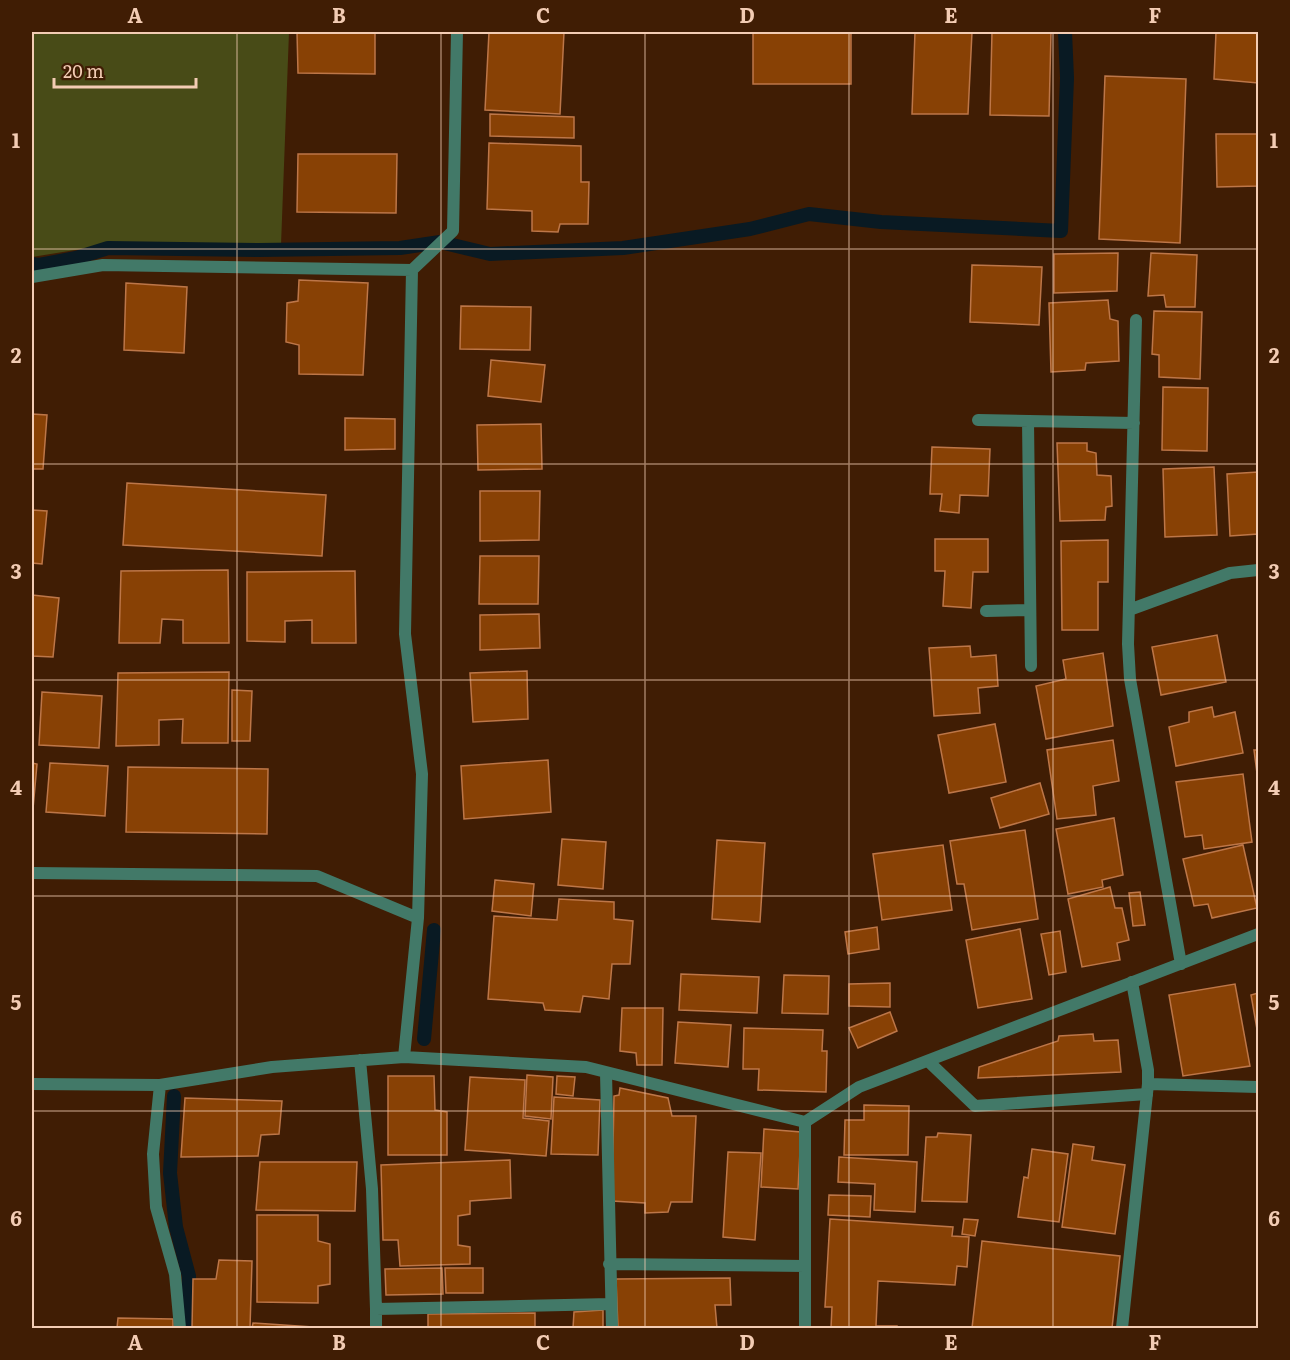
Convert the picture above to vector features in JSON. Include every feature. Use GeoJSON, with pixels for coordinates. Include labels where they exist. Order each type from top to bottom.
{"type":"FeatureCollection","features":[{"type":"Feature","properties":{"kind":"street"},"geometry":{"type":"LineString","coordinates":[[32,277],[103,265],[412,270],[453,231],[457,32]]}},
{"type":"Feature","properties":{"kind":"street"},"geometry":{"type":"LineString","coordinates":[[404,1057],[418,918],[422,774],[405,634],[412,270]]}},
{"type":"Feature","properties":{"kind":"street"},"geometry":{"type":"LineString","coordinates":[[1136,320],[1129,609],[1130,679],[1181,964]]}},
{"type":"Feature","properties":{"kind":"street"},"geometry":{"type":"LineString","coordinates":[[978,420],[1134,423]]}},
{"type":"Feature","properties":{"kind":"street"},"geometry":{"type":"LineString","coordinates":[[1028,421],[1031,666]]}},
{"type":"Feature","properties":{"kind":"street"},"geometry":{"type":"LineString","coordinates":[[1129,609],[1230,573],[1258,570]]}},
{"type":"Feature","properties":{"kind":"street"},"geometry":{"type":"LineString","coordinates":[[986,611],[1030,610]]}},
{"type":"Feature","properties":{"kind":"street"},"geometry":{"type":"LineString","coordinates":[[32,873],[317,876],[418,918]]}},
{"type":"Feature","properties":{"kind":"street"},"geometry":{"type":"LineString","coordinates":[[32,1084],[160,1085],[272,1067],[404,1057],[586,1067],[805,1122],[859,1087],[1258,934]]}},
{"type":"Feature","properties":{"kind":"street"},"geometry":{"type":"LineString","coordinates":[[1122,1329],[1148,1089],[1148,1070],[1132,982]]}},
{"type":"Feature","properties":{"kind":"street"},"geometry":{"type":"LineString","coordinates":[[360,1060],[372,1189],[376,1329]]}},
{"type":"Feature","properties":{"kind":"street"},"geometry":{"type":"LineString","coordinates":[[928,1061],[975,1106],[1148,1089],[1258,1087]]}},
{"type":"Feature","properties":{"kind":"street"},"geometry":{"type":"LineString","coordinates":[[606,1072],[612,1329]]}},
{"type":"Feature","properties":{"kind":"street"},"geometry":{"type":"LineString","coordinates":[[160,1085],[153,1154],[156,1207],[175,1274],[180,1329]]}},
{"type":"Feature","properties":{"kind":"street"},"geometry":{"type":"LineString","coordinates":[[805,1122],[805,1329]]}},
{"type":"Feature","properties":{"kind":"street"},"geometry":{"type":"LineString","coordinates":[[609,1264],[805,1266]]}},
{"type":"Feature","properties":{"kind":"street"},"geometry":{"type":"LineString","coordinates":[[376,1309],[610,1304]]}},
{"type":"Feature","properties":{"kind":"green space"},"geometry":{"type":"Polygon","coordinates":[[[32,32],[289,32],[281,245],[112,244],[32,257],[32,32]]]}},
{"type":"Feature","properties":{"kind":"building"},"geometry":{"type":"Polygon","coordinates":[[[297,32],[375,32],[375,74],[298,73],[297,32]]]}},
{"type":"Feature","properties":{"kind":"building"},"geometry":{"type":"Polygon","coordinates":[[[489,32],[564,32],[560,114],[485,110],[489,32]]]}},
{"type":"Feature","properties":{"kind":"building"},"geometry":{"type":"Polygon","coordinates":[[[753,32],[851,32],[851,84],[753,84],[753,32]]]}},
{"type":"Feature","properties":{"kind":"building"},"geometry":{"type":"Polygon","coordinates":[[[915,32],[972,32],[968,114],[912,114],[915,32]]]}},
{"type":"Feature","properties":{"kind":"building"},"geometry":{"type":"Polygon","coordinates":[[[992,32],[1051,32],[1049,116],[990,115],[992,32]]]}},
{"type":"Feature","properties":{"kind":"building"},"geometry":{"type":"Polygon","coordinates":[[[1216,32],[1258,32],[1258,83],[1214,79],[1216,32]]]}},
{"type":"Feature","properties":{"kind":"building"},"geometry":{"type":"Polygon","coordinates":[[[1105,76],[1186,79],[1180,243],[1099,239],[1105,76]]]}},
{"type":"Feature","properties":{"kind":"building"},"geometry":{"type":"Polygon","coordinates":[[[490,114],[574,117],[574,138],[490,136],[490,114]]]}},
{"type":"Feature","properties":{"kind":"building"},"geometry":{"type":"Polygon","coordinates":[[[1216,134],[1258,134],[1258,186],[1217,187],[1216,134]]]}},
{"type":"Feature","properties":{"kind":"building"},"geometry":{"type":"Polygon","coordinates":[[[489,143],[581,146],[581,182],[589,182],[588,224],[560,224],[558,232],[532,231],[532,211],[487,209],[489,143]]]}},
{"type":"Feature","properties":{"kind":"building"},"geometry":{"type":"Polygon","coordinates":[[[298,154],[397,154],[396,213],[297,212],[298,154]]]}},
{"type":"Feature","properties":{"kind":"building"},"geometry":{"type":"Polygon","coordinates":[[[1118,253],[1117,291],[1054,293],[1054,254],[1118,253]]]}},
{"type":"Feature","properties":{"kind":"building"},"geometry":{"type":"Polygon","coordinates":[[[1151,253],[1197,255],[1195,307],[1166,307],[1164,295],[1148,296],[1151,253]]]}},
{"type":"Feature","properties":{"kind":"building"},"geometry":{"type":"Polygon","coordinates":[[[972,265],[1042,267],[1039,325],[970,322],[972,265]]]}},
{"type":"Feature","properties":{"kind":"building"},"geometry":{"type":"Polygon","coordinates":[[[299,280],[368,283],[363,375],[299,374],[299,345],[286,342],[287,303],[298,301],[299,280]]]}},
{"type":"Feature","properties":{"kind":"building"},"geometry":{"type":"Polygon","coordinates":[[[126,283],[187,287],[184,353],[124,350],[126,283]]]}},
{"type":"Feature","properties":{"kind":"building"},"geometry":{"type":"Polygon","coordinates":[[[1108,300],[1110,319],[1118,321],[1119,361],[1086,363],[1085,370],[1051,372],[1049,303],[1108,300]]]}},
{"type":"Feature","properties":{"kind":"building"},"geometry":{"type":"Polygon","coordinates":[[[461,306],[531,307],[530,350],[460,349],[461,306]]]}},
{"type":"Feature","properties":{"kind":"building"},"geometry":{"type":"Polygon","coordinates":[[[1154,311],[1202,312],[1200,379],[1159,377],[1159,355],[1152,354],[1154,311]]]}},
{"type":"Feature","properties":{"kind":"building"},"geometry":{"type":"Polygon","coordinates":[[[491,360],[545,365],[541,402],[488,396],[491,360]]]}},
{"type":"Feature","properties":{"kind":"building"},"geometry":{"type":"Polygon","coordinates":[[[1163,387],[1208,388],[1207,451],[1162,450],[1163,387]]]}},
{"type":"Feature","properties":{"kind":"building"},"geometry":{"type":"Polygon","coordinates":[[[32,414],[47,415],[43,469],[32,469],[32,414]]]}},
{"type":"Feature","properties":{"kind":"building"},"geometry":{"type":"Polygon","coordinates":[[[345,418],[395,419],[395,449],[345,450],[345,418]]]}},
{"type":"Feature","properties":{"kind":"building"},"geometry":{"type":"Polygon","coordinates":[[[541,424],[542,469],[478,470],[477,425],[541,424]]]}},
{"type":"Feature","properties":{"kind":"building"},"geometry":{"type":"Polygon","coordinates":[[[1057,443],[1087,443],[1087,451],[1096,453],[1097,475],[1111,476],[1112,506],[1106,507],[1105,520],[1060,521],[1057,443]]]}},
{"type":"Feature","properties":{"kind":"building"},"geometry":{"type":"Polygon","coordinates":[[[932,447],[990,449],[988,496],[960,495],[959,513],[940,511],[942,494],[930,494],[932,447]]]}},
{"type":"Feature","properties":{"kind":"building"},"geometry":{"type":"Polygon","coordinates":[[[1214,467],[1217,535],[1165,537],[1163,469],[1214,467]]]}},
{"type":"Feature","properties":{"kind":"building"},"geometry":{"type":"Polygon","coordinates":[[[1258,472],[1258,534],[1230,536],[1227,474],[1258,472]]]}},
{"type":"Feature","properties":{"kind":"building"},"geometry":{"type":"Polygon","coordinates":[[[127,483],[326,495],[322,556],[123,545],[127,483]]]}},
{"type":"Feature","properties":{"kind":"building"},"geometry":{"type":"Polygon","coordinates":[[[480,491],[540,491],[539,540],[480,541],[480,491]]]}},
{"type":"Feature","properties":{"kind":"building"},"geometry":{"type":"Polygon","coordinates":[[[32,510],[47,511],[42,564],[32,563],[32,510]]]}},
{"type":"Feature","properties":{"kind":"building"},"geometry":{"type":"Polygon","coordinates":[[[935,539],[988,539],[988,572],[973,572],[971,608],[943,606],[945,571],[935,571],[935,539]]]}},
{"type":"Feature","properties":{"kind":"building"},"geometry":{"type":"Polygon","coordinates":[[[1108,540],[1108,582],[1098,582],[1098,630],[1062,630],[1061,541],[1108,540]]]}},
{"type":"Feature","properties":{"kind":"building"},"geometry":{"type":"Polygon","coordinates":[[[480,556],[539,556],[538,604],[479,604],[480,556]]]}},
{"type":"Feature","properties":{"kind":"building"},"geometry":{"type":"Polygon","coordinates":[[[228,570],[229,643],[183,643],[183,620],[162,619],[160,643],[119,643],[121,571],[228,570]]]}},
{"type":"Feature","properties":{"kind":"building"},"geometry":{"type":"Polygon","coordinates":[[[355,571],[356,643],[312,643],[312,620],[285,621],[285,642],[247,641],[247,572],[355,571]]]}},
{"type":"Feature","properties":{"kind":"building"},"geometry":{"type":"Polygon","coordinates":[[[32,595],[59,598],[53,657],[32,656],[32,595]]]}},
{"type":"Feature","properties":{"kind":"building"},"geometry":{"type":"Polygon","coordinates":[[[539,614],[540,648],[480,650],[480,615],[539,614]]]}},
{"type":"Feature","properties":{"kind":"building"},"geometry":{"type":"Polygon","coordinates":[[[1217,635],[1226,682],[1161,695],[1152,647],[1217,635]]]}},
{"type":"Feature","properties":{"kind":"building"},"geometry":{"type":"Polygon","coordinates":[[[970,646],[971,657],[996,655],[998,686],[978,688],[980,713],[934,716],[929,648],[970,646]]]}},
{"type":"Feature","properties":{"kind":"building"},"geometry":{"type":"Polygon","coordinates":[[[1103,653],[1113,726],[1046,739],[1036,686],[1066,679],[1063,660],[1103,653]]]}},
{"type":"Feature","properties":{"kind":"building"},"geometry":{"type":"Polygon","coordinates":[[[527,671],[528,719],[473,722],[470,673],[527,671]]]}},
{"type":"Feature","properties":{"kind":"building"},"geometry":{"type":"Polygon","coordinates":[[[229,672],[228,743],[182,743],[183,719],[159,720],[159,745],[116,746],[118,673],[229,672]]]}},
{"type":"Feature","properties":{"kind":"building"},"geometry":{"type":"Polygon","coordinates":[[[232,690],[252,691],[250,741],[232,741],[232,690]]]}},
{"type":"Feature","properties":{"kind":"building"},"geometry":{"type":"Polygon","coordinates":[[[42,692],[102,696],[99,748],[39,745],[42,692]]]}},
{"type":"Feature","properties":{"kind":"building"},"geometry":{"type":"Polygon","coordinates":[[[1212,707],[1214,717],[1235,712],[1243,753],[1176,766],[1169,727],[1189,722],[1189,712],[1212,707]]]}},
{"type":"Feature","properties":{"kind":"building"},"geometry":{"type":"Polygon","coordinates":[[[995,724],[1006,782],[949,793],[938,735],[995,724]]]}},
{"type":"Feature","properties":{"kind":"building"},"geometry":{"type":"Polygon","coordinates":[[[1113,740],[1119,781],[1093,786],[1096,815],[1057,819],[1047,750],[1113,740]]]}},
{"type":"Feature","properties":{"kind":"building"},"geometry":{"type":"Polygon","coordinates":[[[1254,750],[1258,750],[1258,781],[1254,750]]]}},
{"type":"Feature","properties":{"kind":"building"},"geometry":{"type":"Polygon","coordinates":[[[548,760],[551,812],[464,819],[461,766],[548,760]]]}},
{"type":"Feature","properties":{"kind":"building"},"geometry":{"type":"Polygon","coordinates":[[[32,763],[37,764],[32,820],[32,763]]]}},
{"type":"Feature","properties":{"kind":"building"},"geometry":{"type":"Polygon","coordinates":[[[50,763],[108,766],[105,816],[46,812],[50,763]]]}},
{"type":"Feature","properties":{"kind":"building"},"geometry":{"type":"Polygon","coordinates":[[[128,767],[268,769],[267,834],[126,832],[128,767]]]}},
{"type":"Feature","properties":{"kind":"building"},"geometry":{"type":"Polygon","coordinates":[[[1243,774],[1252,842],[1204,849],[1202,835],[1185,837],[1176,782],[1243,774]]]}},
{"type":"Feature","properties":{"kind":"building"},"geometry":{"type":"Polygon","coordinates":[[[1040,783],[1049,814],[1000,828],[991,798],[1040,783]]]}},
{"type":"Feature","properties":{"kind":"building"},"geometry":{"type":"Polygon","coordinates":[[[1114,818],[1123,875],[1102,880],[1103,887],[1068,894],[1056,829],[1114,818]]]}},
{"type":"Feature","properties":{"kind":"building"},"geometry":{"type":"Polygon","coordinates":[[[1025,830],[1038,919],[972,930],[964,884],[957,884],[950,841],[1025,830]]]}},
{"type":"Feature","properties":{"kind":"building"},"geometry":{"type":"Polygon","coordinates":[[[562,839],[606,842],[603,889],[558,885],[562,839]]]}},
{"type":"Feature","properties":{"kind":"building"},"geometry":{"type":"Polygon","coordinates":[[[717,840],[765,843],[760,922],[712,919],[717,840]]]}},
{"type":"Feature","properties":{"kind":"building"},"geometry":{"type":"Polygon","coordinates":[[[943,845],[952,910],[882,920],[873,854],[943,845]]]}},
{"type":"Feature","properties":{"kind":"building"},"geometry":{"type":"Polygon","coordinates":[[[1243,845],[1257,908],[1212,918],[1208,904],[1194,906],[1183,859],[1243,845]]]}},
{"type":"Feature","properties":{"kind":"building"},"geometry":{"type":"Polygon","coordinates":[[[495,880],[534,884],[531,916],[492,911],[495,880]]]}},
{"type":"Feature","properties":{"kind":"building"},"geometry":{"type":"Polygon","coordinates":[[[1110,887],[1115,908],[1122,908],[1129,940],[1117,943],[1120,960],[1082,967],[1068,899],[1110,887]]]}},
{"type":"Feature","properties":{"kind":"building"},"geometry":{"type":"Polygon","coordinates":[[[1140,892],[1145,925],[1133,926],[1129,893],[1140,892]]]}},
{"type":"Feature","properties":{"kind":"building"},"geometry":{"type":"Polygon","coordinates":[[[559,899],[614,902],[614,919],[633,921],[630,964],[612,964],[609,999],[583,996],[580,1012],[545,1010],[543,1003],[488,999],[494,916],[557,920],[559,899]]]}},
{"type":"Feature","properties":{"kind":"building"},"geometry":{"type":"Polygon","coordinates":[[[877,927],[879,949],[848,954],[845,932],[877,927]]]}},
{"type":"Feature","properties":{"kind":"building"},"geometry":{"type":"Polygon","coordinates":[[[1020,929],[1032,999],[978,1008],[966,940],[1020,929]]]}},
{"type":"Feature","properties":{"kind":"building"},"geometry":{"type":"Polygon","coordinates":[[[1060,931],[1066,972],[1049,975],[1041,934],[1060,931]]]}},
{"type":"Feature","properties":{"kind":"building"},"geometry":{"type":"Polygon","coordinates":[[[681,974],[759,977],[757,1013],[679,1010],[681,974]]]}},
{"type":"Feature","properties":{"kind":"building"},"geometry":{"type":"Polygon","coordinates":[[[784,975],[829,976],[828,1014],[782,1013],[784,975]]]}},
{"type":"Feature","properties":{"kind":"building"},"geometry":{"type":"Polygon","coordinates":[[[890,983],[890,1007],[849,1006],[849,984],[890,983]]]}},
{"type":"Feature","properties":{"kind":"building"},"geometry":{"type":"Polygon","coordinates":[[[1235,984],[1250,1066],[1183,1076],[1169,995],[1235,984]]]}},
{"type":"Feature","properties":{"kind":"building"},"geometry":{"type":"Polygon","coordinates":[[[1258,993],[1258,1035],[1251,995],[1258,993]]]}},
{"type":"Feature","properties":{"kind":"building"},"geometry":{"type":"Polygon","coordinates":[[[622,1008],[663,1008],[662,1065],[637,1065],[636,1053],[620,1051],[622,1008]]]}},
{"type":"Feature","properties":{"kind":"building"},"geometry":{"type":"Polygon","coordinates":[[[890,1012],[897,1031],[858,1048],[849,1028],[890,1012]]]}},
{"type":"Feature","properties":{"kind":"building"},"geometry":{"type":"Polygon","coordinates":[[[678,1022],[731,1025],[728,1067],[675,1063],[678,1022]]]}},
{"type":"Feature","properties":{"kind":"building"},"geometry":{"type":"Polygon","coordinates":[[[744,1028],[823,1030],[822,1051],[827,1051],[826,1092],[758,1090],[759,1069],[743,1069],[744,1028]]]}},
{"type":"Feature","properties":{"kind":"building"},"geometry":{"type":"Polygon","coordinates":[[[1093,1034],[1094,1041],[1118,1040],[1121,1072],[978,1078],[979,1067],[1058,1041],[1059,1036],[1093,1034]]]}},
{"type":"Feature","properties":{"kind":"building"},"geometry":{"type":"Polygon","coordinates":[[[527,1075],[553,1077],[551,1119],[525,1116],[527,1075]]]}},
{"type":"Feature","properties":{"kind":"building"},"geometry":{"type":"Polygon","coordinates":[[[388,1076],[434,1076],[435,1110],[447,1112],[447,1155],[388,1155],[388,1076]]]}},
{"type":"Feature","properties":{"kind":"building"},"geometry":{"type":"Polygon","coordinates":[[[557,1076],[575,1077],[573,1096],[556,1094],[557,1076]]]}},
{"type":"Feature","properties":{"kind":"building"},"geometry":{"type":"Polygon","coordinates":[[[470,1077],[525,1080],[523,1118],[549,1121],[546,1156],[465,1150],[470,1077]]]}},
{"type":"Feature","properties":{"kind":"building"},"geometry":{"type":"Polygon","coordinates":[[[620,1088],[668,1098],[672,1116],[696,1116],[692,1202],[671,1202],[668,1212],[645,1213],[645,1203],[612,1201],[614,1096],[619,1095],[620,1088]]]}},
{"type":"Feature","properties":{"kind":"building"},"geometry":{"type":"Polygon","coordinates":[[[554,1097],[600,1100],[598,1155],[551,1154],[554,1097]]]}},
{"type":"Feature","properties":{"kind":"building"},"geometry":{"type":"Polygon","coordinates":[[[185,1098],[282,1101],[279,1134],[261,1135],[258,1156],[181,1157],[185,1098]]]}},
{"type":"Feature","properties":{"kind":"building"},"geometry":{"type":"Polygon","coordinates":[[[864,1105],[909,1106],[908,1155],[844,1155],[845,1120],[864,1120],[864,1105]]]}},
{"type":"Feature","properties":{"kind":"building"},"geometry":{"type":"Polygon","coordinates":[[[764,1129],[801,1132],[798,1189],[761,1187],[764,1129]]]}},
{"type":"Feature","properties":{"kind":"building"},"geometry":{"type":"Polygon","coordinates":[[[938,1133],[971,1135],[967,1202],[922,1201],[926,1137],[937,1137],[938,1133]]]}},
{"type":"Feature","properties":{"kind":"building"},"geometry":{"type":"Polygon","coordinates":[[[1073,1144],[1094,1147],[1092,1160],[1125,1165],[1115,1234],[1062,1227],[1073,1144]]]}},
{"type":"Feature","properties":{"kind":"building"},"geometry":{"type":"Polygon","coordinates":[[[1032,1149],[1068,1154],[1059,1222],[1018,1217],[1024,1177],[1028,1178],[1032,1149]]]}},
{"type":"Feature","properties":{"kind":"building"},"geometry":{"type":"Polygon","coordinates":[[[728,1152],[761,1153],[755,1240],[723,1237],[728,1152]]]}},
{"type":"Feature","properties":{"kind":"building"},"geometry":{"type":"Polygon","coordinates":[[[839,1157],[917,1162],[915,1212],[874,1210],[875,1184],[838,1182],[839,1157]]]}},
{"type":"Feature","properties":{"kind":"building"},"geometry":{"type":"Polygon","coordinates":[[[510,1160],[511,1198],[470,1201],[470,1214],[458,1216],[458,1245],[470,1247],[470,1264],[400,1266],[398,1240],[383,1240],[381,1165],[510,1160]]]}},
{"type":"Feature","properties":{"kind":"building"},"geometry":{"type":"Polygon","coordinates":[[[260,1162],[357,1162],[355,1211],[256,1210],[260,1162]]]}},
{"type":"Feature","properties":{"kind":"building"},"geometry":{"type":"Polygon","coordinates":[[[829,1195],[871,1196],[870,1217],[828,1215],[829,1195]]]}},
{"type":"Feature","properties":{"kind":"building"},"geometry":{"type":"Polygon","coordinates":[[[257,1215],[318,1215],[318,1241],[330,1244],[330,1284],[318,1286],[318,1303],[257,1302],[257,1215]]]}},
{"type":"Feature","properties":{"kind":"building"},"geometry":{"type":"Polygon","coordinates":[[[830,1219],[953,1227],[952,1236],[969,1237],[967,1267],[957,1266],[955,1285],[878,1281],[876,1326],[897,1326],[897,1328],[831,1328],[832,1307],[825,1307],[830,1219]]]}},
{"type":"Feature","properties":{"kind":"building"},"geometry":{"type":"Polygon","coordinates":[[[964,1219],[978,1220],[975,1236],[962,1234],[964,1219]]]}},
{"type":"Feature","properties":{"kind":"building"},"geometry":{"type":"Polygon","coordinates":[[[982,1241],[1120,1256],[1112,1328],[972,1328],[982,1241]]]}},
{"type":"Feature","properties":{"kind":"building"},"geometry":{"type":"Polygon","coordinates":[[[219,1260],[252,1261],[250,1328],[192,1328],[193,1279],[216,1279],[219,1260]]]}},
{"type":"Feature","properties":{"kind":"building"},"geometry":{"type":"Polygon","coordinates":[[[442,1268],[443,1294],[386,1295],[385,1269],[442,1268]]]}},
{"type":"Feature","properties":{"kind":"building"},"geometry":{"type":"Polygon","coordinates":[[[445,1268],[483,1268],[483,1293],[446,1293],[445,1268]]]}},
{"type":"Feature","properties":{"kind":"building"},"geometry":{"type":"Polygon","coordinates":[[[730,1278],[731,1305],[715,1305],[717,1328],[618,1328],[616,1279],[730,1278]]]}},
{"type":"Feature","properties":{"kind":"building"},"geometry":{"type":"Polygon","coordinates":[[[603,1310],[603,1328],[573,1328],[574,1312],[603,1310]]]}},
{"type":"Feature","properties":{"kind":"building"},"geometry":{"type":"Polygon","coordinates":[[[535,1313],[535,1328],[428,1328],[428,1314],[535,1313]]]}},
{"type":"Feature","properties":{"kind":"building"},"geometry":{"type":"Polygon","coordinates":[[[118,1318],[173,1319],[173,1328],[117,1328],[118,1318]]]}},
{"type":"Feature","properties":{"kind":"building"},"geometry":{"type":"Polygon","coordinates":[[[253,1323],[328,1328],[252,1328],[253,1323]]]}},
{"type":"Feature","properties":{"kind":"waterway"},"geometry":{"type":"LineString","coordinates":[[32,264],[39,265],[76,258],[108,248],[259,250],[400,248],[440,242],[490,254],[623,248],[750,229],[809,214],[881,222],[1061,231],[1067,78],[1065,32]]}},
{"type":"Feature","properties":{"kind":"waterway"},"geometry":{"type":"LineString","coordinates":[[424,1039],[434,930]]}},
{"type":"Feature","properties":{"kind":"waterway"},"geometry":{"type":"LineString","coordinates":[[174,1096],[170,1173],[176,1227],[189,1276],[188,1328]]}}]}
